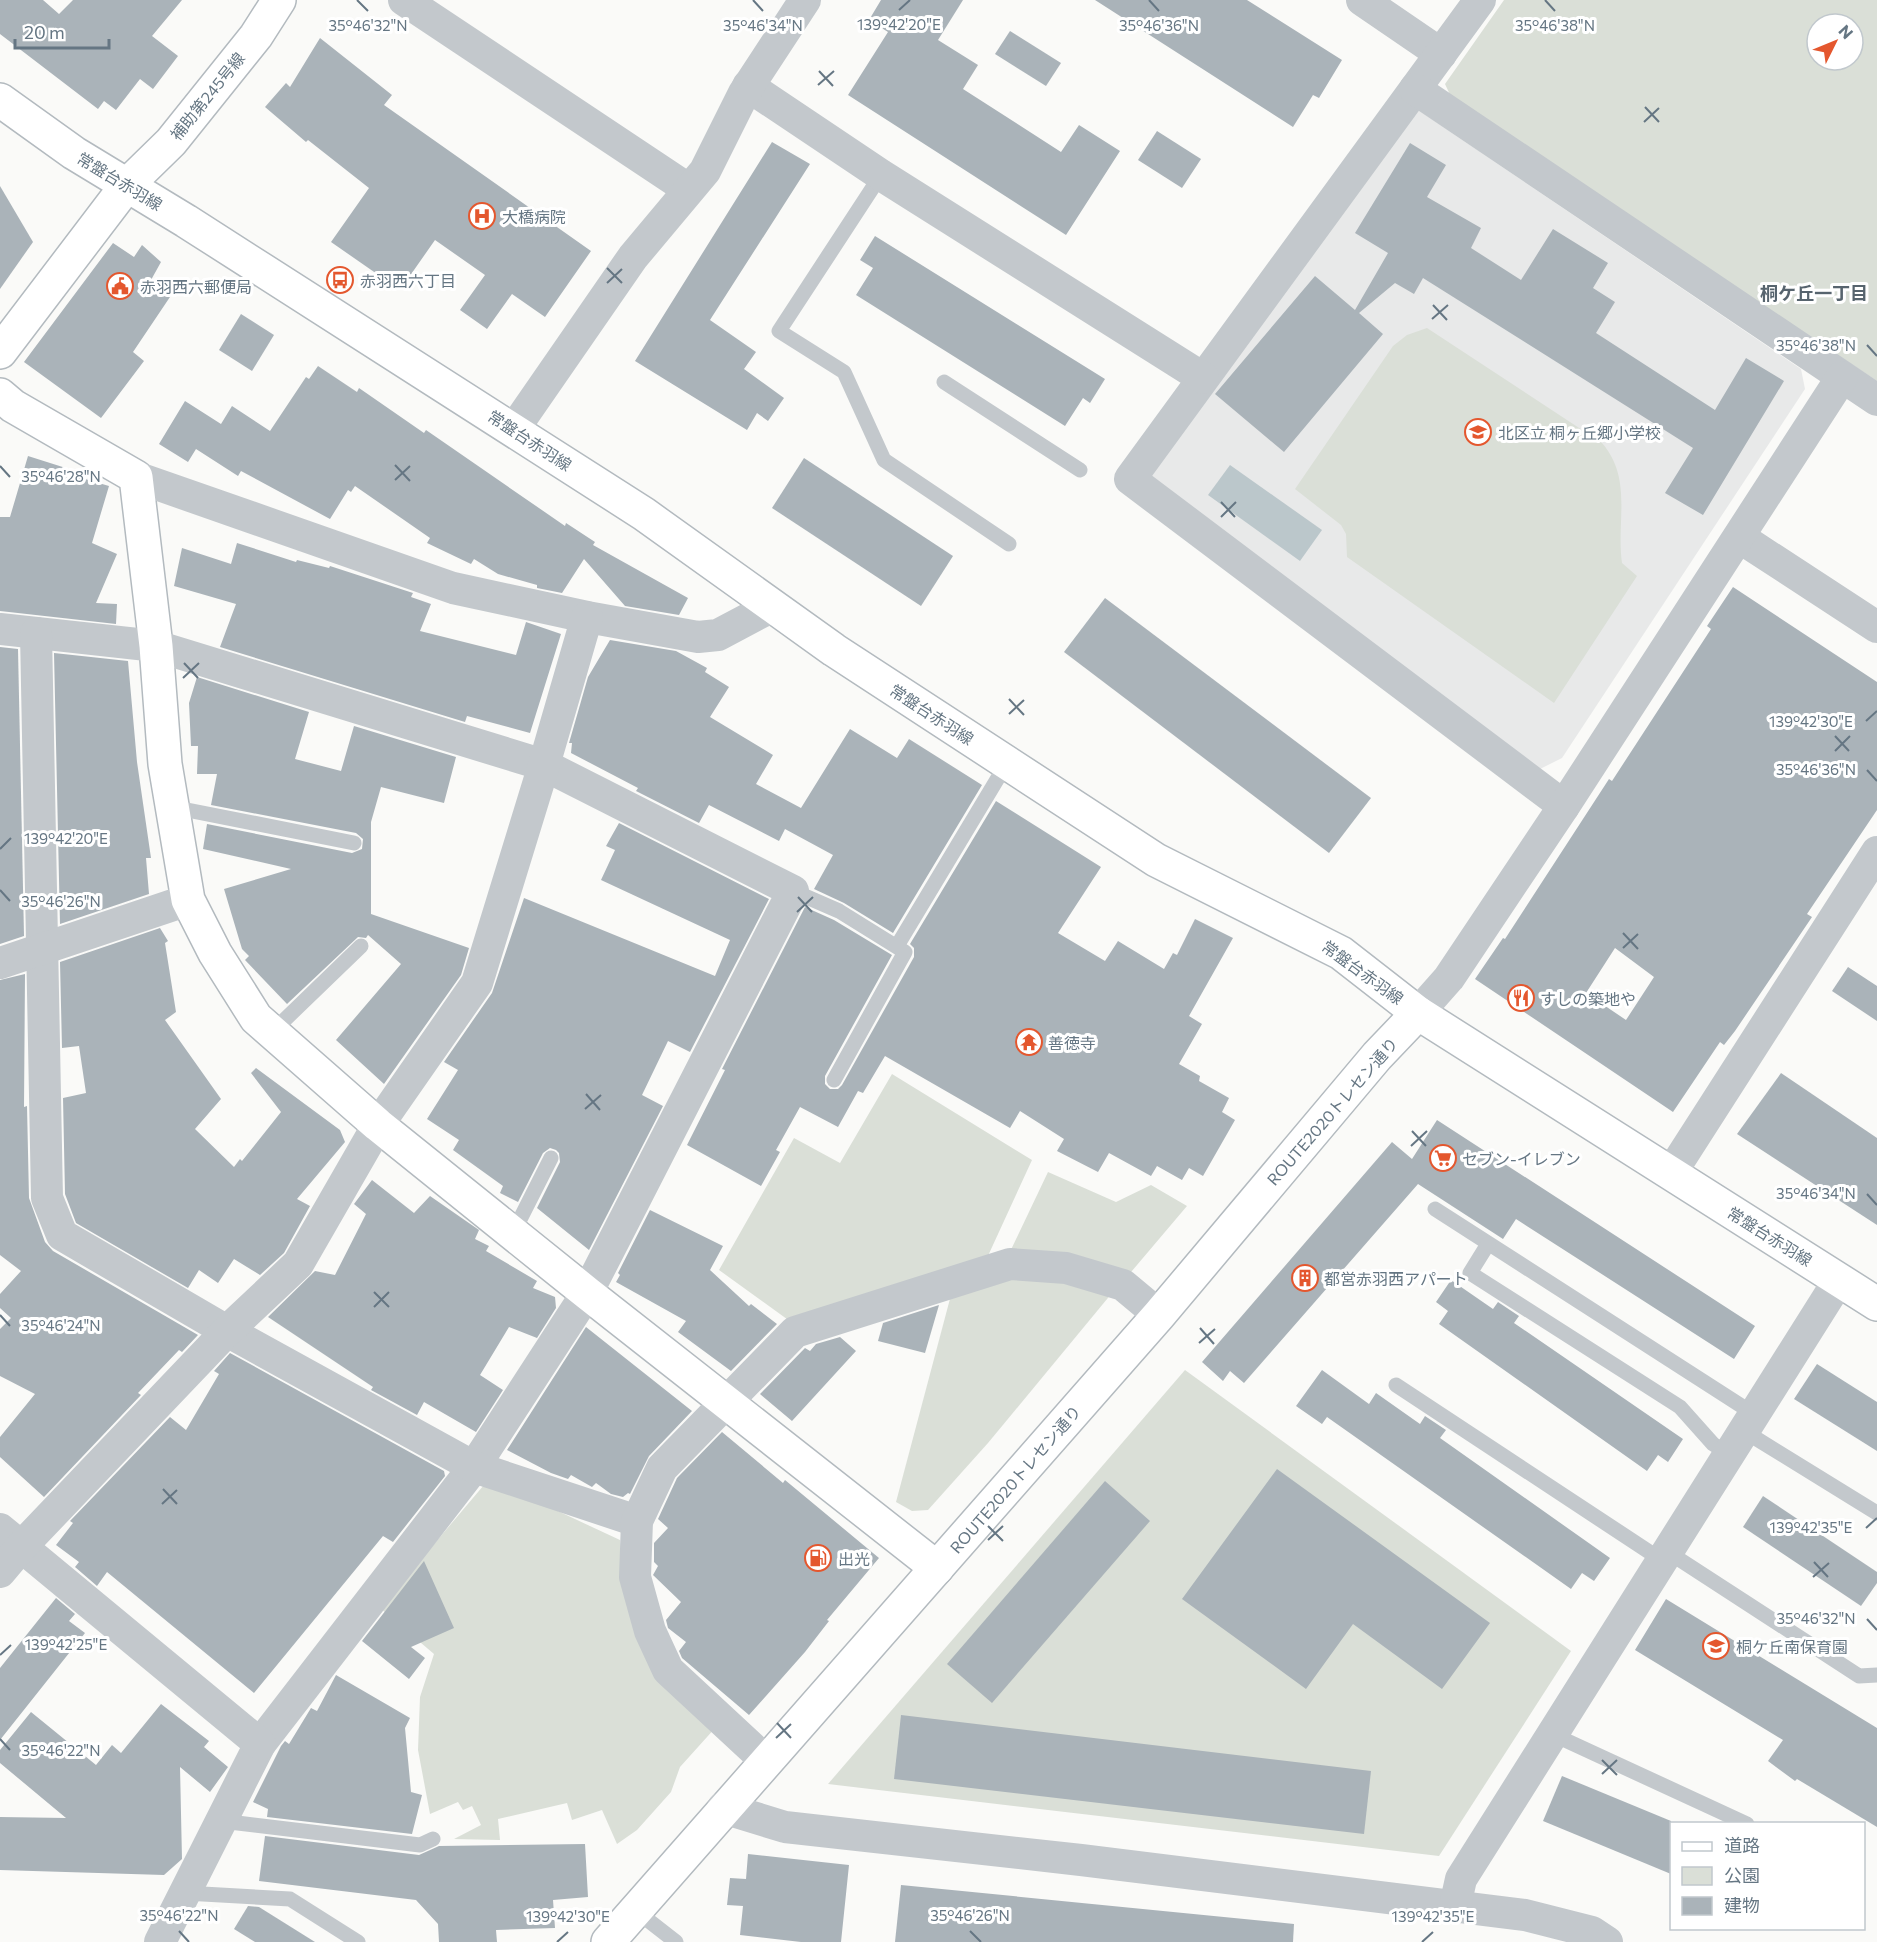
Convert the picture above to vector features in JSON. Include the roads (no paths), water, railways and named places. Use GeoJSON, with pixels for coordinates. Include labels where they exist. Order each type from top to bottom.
{"type":"FeatureCollection","features":[{"type":"Feature","properties":{"kind":"main road","name":"補助第245号線"},"geometry":{"type":"LineString","coordinates":[[0,352],[127,185],[171,142],[256,36],[279,0]]}},
{"type":"Feature","properties":{"kind":"main road","name":"常盤台赤羽線"},"geometry":{"type":"LineString","coordinates":[[0,100],[74,153],[514,429],[654,520],[771,607],[1174,871],[1341,953],[1418,1013],[1877,1304]]}},
{"type":"Feature","properties":{"kind":"main road"},"geometry":{"type":"LineString","coordinates":[[0,395],[13,406],[136,477],[156,645],[165,764],[188,900],[220,962],[256,1018],[378,1125],[724,1403],[937,1568]]}},
{"type":"Feature","properties":{"kind":"main road","name":"ROUTE2020トレセン通り"},"geometry":{"type":"LineString","coordinates":[[608,1942],[765,1760],[1159,1315],[1377,1056],[1418,1013]]}},
{"type":"Feature","properties":{"kind":"street"},"geometry":{"type":"LineString","coordinates":[[404,0],[688,189]]}},
{"type":"Feature","properties":{"kind":"street"},"geometry":{"type":"LineString","coordinates":[[514,429],[633,257],[705,171],[748,86],[805,0]]}},
{"type":"Feature","properties":{"kind":"street"},"geometry":{"type":"LineString","coordinates":[[1362,0],[1441,54]]}},
{"type":"Feature","properties":{"kind":"street"},"geometry":{"type":"LineString","coordinates":[[1480,0],[1130,479],[1564,806]]}},
{"type":"Feature","properties":{"kind":"street"},"geometry":{"type":"LineString","coordinates":[[748,86],[881,175],[1203,378]]}},
{"type":"Feature","properties":{"kind":"street"},"geometry":{"type":"LineString","coordinates":[[1415,89],[1877,400]]}},
{"type":"Feature","properties":{"kind":"street"},"geometry":{"type":"LineString","coordinates":[[1418,1013],[1449,978],[1564,806],[1842,377]]}},
{"type":"Feature","properties":{"kind":"street"},"geometry":{"type":"LineString","coordinates":[[136,477],[453,588],[587,617],[698,637],[718,635],[771,607]]}},
{"type":"Feature","properties":{"kind":"street"},"geometry":{"type":"LineString","coordinates":[[1739,537],[1877,627]]}},
{"type":"Feature","properties":{"kind":"street"},"geometry":{"type":"LineString","coordinates":[[0,1572],[10,1538],[298,1264],[378,1125],[477,983],[587,617]]}},
{"type":"Feature","properties":{"kind":"street"},"geometry":{"type":"LineString","coordinates":[[0,629],[156,645],[544,765],[793,891],[587,1293],[474,1467],[260,1744],[160,1942]]}},
{"type":"Feature","properties":{"kind":"street"},"geometry":{"type":"LineString","coordinates":[[36,633],[47,1198],[62,1235],[227,1331],[474,1467],[637,1521]]}},
{"type":"Feature","properties":{"kind":"street"},"geometry":{"type":"LineString","coordinates":[[1671,1173],[1877,852]]}},
{"type":"Feature","properties":{"kind":"street"},"geometry":{"type":"LineString","coordinates":[[0,963],[188,900]]}},
{"type":"Feature","properties":{"kind":"street"},"geometry":{"type":"LineString","coordinates":[[765,1760],[668,1670],[650,1631],[635,1577],[637,1521],[662,1468],[795,1332],[1010,1264],[1066,1268],[1123,1285],[1159,1315]]}},
{"type":"Feature","properties":{"kind":"street"},"geometry":{"type":"LineString","coordinates":[[1455,1906],[1461,1879],[1839,1280]]}},
{"type":"Feature","properties":{"kind":"street"},"geometry":{"type":"LineString","coordinates":[[10,1538],[260,1744]]}},
{"type":"Feature","properties":{"kind":"street"},"geometry":{"type":"LineString","coordinates":[[723,1808],[785,1827],[1081,1860],[1525,1915],[1592,1932],[1607,1942]]}},
{"type":"Feature","properties":{"kind":"lane"},"geometry":{"type":"LineString","coordinates":[[881,175],[778,331],[844,372],[885,460],[1009,544]]}},
{"type":"Feature","properties":{"kind":"lane"},"geometry":{"type":"LineString","coordinates":[[944,382],[1080,470]]}},
{"type":"Feature","properties":{"kind":"lane"},"geometry":{"type":"LineString","coordinates":[[897,946],[1007,763]]}},
{"type":"Feature","properties":{"kind":"lane"},"geometry":{"type":"LineString","coordinates":[[172,807],[354,843]]}},
{"type":"Feature","properties":{"kind":"lane"},"geometry":{"type":"LineString","coordinates":[[793,891],[839,911],[905,952],[834,1080]]}},
{"type":"Feature","properties":{"kind":"lane"},"geometry":{"type":"LineString","coordinates":[[272,1032],[361,946]]}},
{"type":"Feature","properties":{"kind":"lane"},"geometry":{"type":"LineString","coordinates":[[513,1233],[551,1158]]}},
{"type":"Feature","properties":{"kind":"lane"},"geometry":{"type":"LineString","coordinates":[[1435,1209],[1488,1244],[1742,1433],[1877,1513]]}},
{"type":"Feature","properties":{"kind":"lane"},"geometry":{"type":"LineString","coordinates":[[1488,1244],[1470,1273],[1680,1407],[1713,1444],[1742,1433]]}},
{"type":"Feature","properties":{"kind":"lane"},"geometry":{"type":"LineString","coordinates":[[1396,1386],[1860,1676],[1877,1675]]}},
{"type":"Feature","properties":{"kind":"lane"},"geometry":{"type":"LineString","coordinates":[[1552,1734],[1743,1822]]}},
{"type":"Feature","properties":{"kind":"lane"},"geometry":{"type":"LineString","coordinates":[[221,1821],[420,1845],[433,1839]]}},
{"type":"Feature","properties":{"kind":"lane"},"geometry":{"type":"LineString","coordinates":[[184,1893],[290,1899],[358,1942]]}},
{"type":"Feature","properties":{"kind":"lane"},"geometry":{"type":"LineString","coordinates":[[635,1910],[676,1942]]}},
{"type":"Feature","properties":{"kind":"place","name":"大橋病院"},"geometry":{"type":"Point","coordinates":[482,216]}},
{"type":"Feature","properties":{"kind":"place","name":"赤羽西六丁目"},"geometry":{"type":"Point","coordinates":[340,280]}},
{"type":"Feature","properties":{"kind":"place","name":"赤羽西六郵便局"},"geometry":{"type":"Point","coordinates":[120,286]}},
{"type":"Feature","properties":{"kind":"place","name":"北区立 桐ヶ丘郷小学校"},"geometry":{"type":"Point","coordinates":[1478,432]}},
{"type":"Feature","properties":{"kind":"place","name":"すしの築地や"},"geometry":{"type":"Point","coordinates":[1521,998]}},
{"type":"Feature","properties":{"kind":"place","name":"善徳寺"},"geometry":{"type":"Point","coordinates":[1029,1042]}},
{"type":"Feature","properties":{"kind":"place","name":"セブン-イレブン"},"geometry":{"type":"Point","coordinates":[1443,1158]}},
{"type":"Feature","properties":{"kind":"place","name":"都営赤羽西アパート"},"geometry":{"type":"Point","coordinates":[1305,1278]}},
{"type":"Feature","properties":{"kind":"place","name":"出光"},"geometry":{"type":"Point","coordinates":[818,1558]}},
{"type":"Feature","properties":{"kind":"place","name":"桐ケ丘南保育園"},"geometry":{"type":"Point","coordinates":[1716,1646]}},
{"type":"Feature","properties":{"kind":"district","name":"桐ケ丘一丁目"},"geometry":{"type":"Point","coordinates":[1814,293]}}]}
